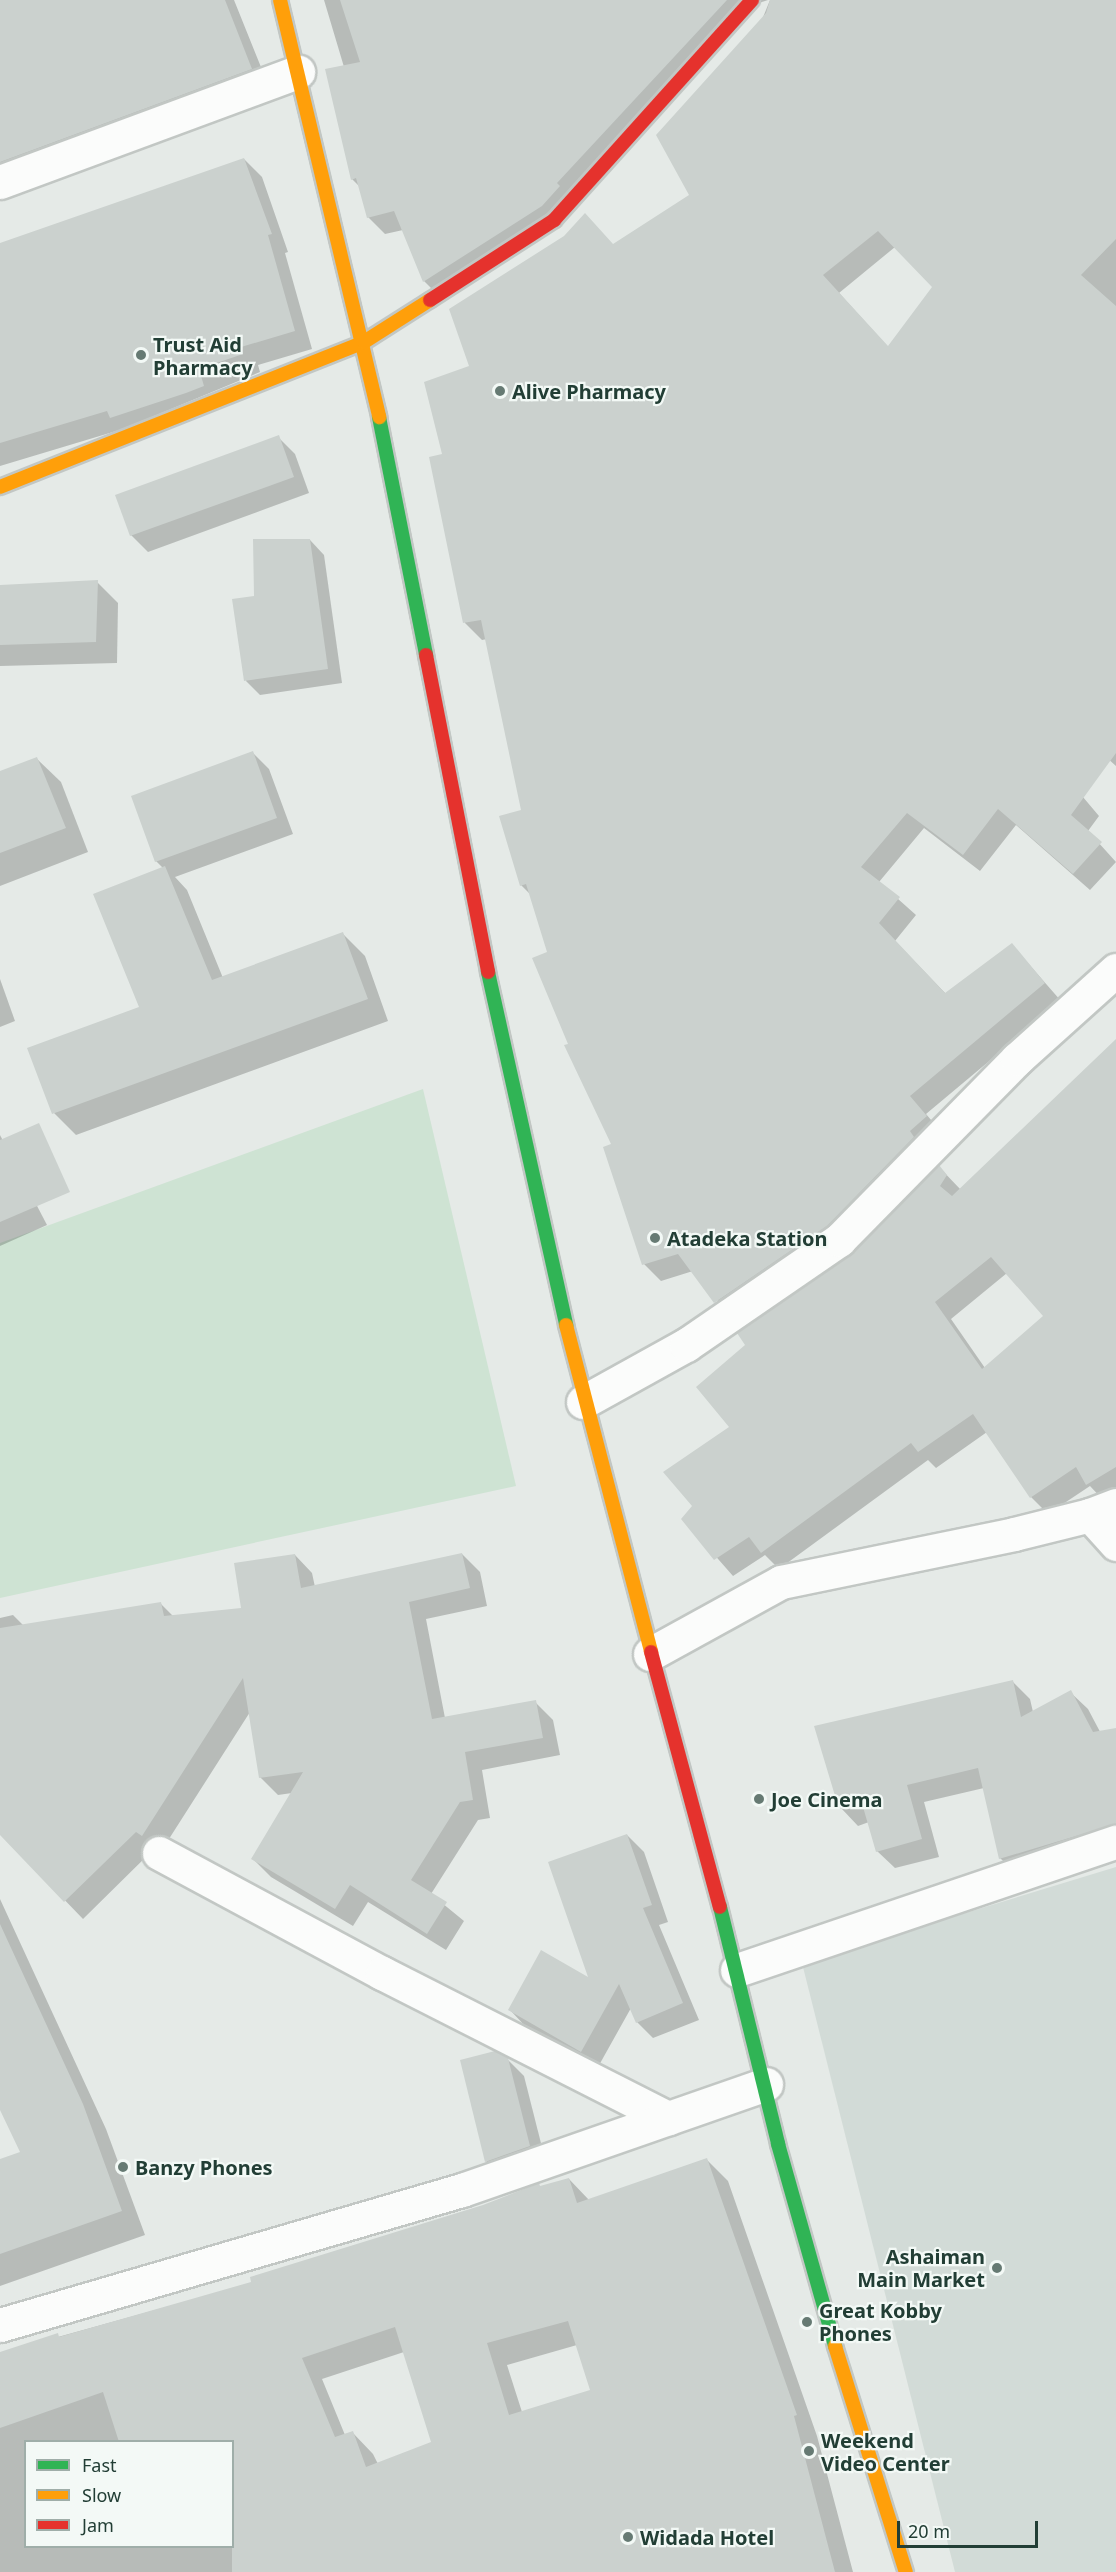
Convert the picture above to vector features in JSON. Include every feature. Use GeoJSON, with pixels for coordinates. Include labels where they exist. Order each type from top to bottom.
{"type":"FeatureCollection","features":[{"type":"Feature","properties":{"kind":"main road"},"geometry":{"type":"LineString","coordinates":[[280,0],[364,342],[501,1037],[583,1402],[738,1970],[778,2144],[857,2425],[906,2572]]}},
{"type":"Feature","properties":{"kind":"main road"},"geometry":{"type":"LineString","coordinates":[[0,487],[364,342],[554,220],[752,0]]}},
{"type":"Feature","properties":{"kind":"street"},"geometry":{"type":"LineString","coordinates":[[0,182],[298,72]]}},
{"type":"Feature","properties":{"kind":"street"},"geometry":{"type":"LineString","coordinates":[[583,1402],[686,1345],[839,1240],[1017,1059],[1116,969]]}},
{"type":"Feature","properties":{"kind":"street"},"geometry":{"type":"LineString","coordinates":[[650,1654],[781,1582],[1103,1510],[1116,1544]]}},
{"type":"Feature","properties":{"kind":"street"},"geometry":{"type":"LineString","coordinates":[[738,1970],[1116,1842]]}},
{"type":"Feature","properties":{"kind":"street"},"geometry":{"type":"LineString","coordinates":[[159,1853],[382,1973],[669,2118]]}},
{"type":"Feature","properties":{"kind":"street"},"geometry":{"type":"LineString","coordinates":[[0,2325],[462,2190],[766,2084]]}},
{"type":"Feature","properties":{"kind":"shaded area","name":"Ashaiman Main Market"},"geometry":{"type":"Polygon","coordinates":[[[1116,1867],[1116,2572],[955,2572],[802,1963],[1116,1867]]]}},
{"type":"Feature","properties":{"kind":"green space"},"geometry":{"type":"Polygon","coordinates":[[[423,1089],[516,1486],[0,1598],[0,1243],[423,1089]]]}},
{"type":"Feature","properties":{"kind":"building"},"geometry":{"type":"Polygon","coordinates":[[[0,0],[225,0],[252,69],[0,162],[0,0]]]}},
{"type":"Feature","properties":{"kind":"building"},"geometry":{"type":"Polygon","coordinates":[[[340,0],[727,0],[557,183],[560,186],[542,206],[423,282],[394,211],[367,218],[356,178],[351,180],[325,69],[360,62],[340,0]]]}},
{"type":"Feature","properties":{"kind":"building"},"geometry":{"type":"Polygon","coordinates":[[[770,0],[1116,0],[1116,239],[1081,275],[1116,306],[1116,753],[1071,815],[1102,842],[1073,874],[998,809],[963,855],[907,813],[861,867],[900,897],[879,923],[945,993],[1012,943],[1045,983],[910,1096],[927,1116],[910,1131],[914,1137],[827,1226],[714,1303],[678,1254],[642,1265],[603,1147],[611,1144],[564,1045],[568,1044],[532,958],[547,952],[526,884],[520,886],[499,816],[521,810],[481,620],[463,623],[429,457],[442,454],[424,382],[469,366],[449,309],[564,236],[585,213],[613,244],[689,195],[656,135],[766,13],[770,0]],[[878,231],[823,275],[888,346],[932,287],[878,231]]]}},
{"type":"Feature","properties":{"kind":"building"},"geometry":{"type":"Polygon","coordinates":[[[244,158],[272,234],[268,235],[295,331],[241,347],[243,354],[199,369],[204,386],[186,393],[110,418],[107,411],[0,443],[0,243],[244,158]]]}},
{"type":"Feature","properties":{"kind":"building"},"geometry":{"type":"Polygon","coordinates":[[[279,435],[294,477],[130,536],[115,495],[279,435]]]}},
{"type":"Feature","properties":{"kind":"building"},"geometry":{"type":"Polygon","coordinates":[[[253,539],[310,539],[328,669],[244,681],[232,599],[254,596],[253,539]]]}},
{"type":"Feature","properties":{"kind":"building"},"geometry":{"type":"Polygon","coordinates":[[[98,580],[96,642],[0,645],[0,585],[98,580]]]}},
{"type":"Feature","properties":{"kind":"building"},"geometry":{"type":"Polygon","coordinates":[[[253,751],[277,818],[155,862],[131,796],[253,751]]]}},
{"type":"Feature","properties":{"kind":"building"},"geometry":{"type":"Polygon","coordinates":[[[37,757],[66,828],[0,853],[0,771],[37,757]]]}},
{"type":"Feature","properties":{"kind":"building"},"geometry":{"type":"Polygon","coordinates":[[[165,866],[212,980],[343,932],[368,999],[52,1114],[27,1048],[139,1007],[93,894],[165,866]]]}},
{"type":"Feature","properties":{"kind":"building"},"geometry":{"type":"Polygon","coordinates":[[[1116,1039],[1116,1467],[1086,1485],[1076,1467],[1030,1498],[973,1414],[918,1452],[911,1443],[761,1553],[749,1537],[714,1560],[681,1519],[692,1506],[663,1472],[729,1427],[696,1387],[745,1345],[737,1333],[850,1255],[939,1165],[947,1175],[940,1186],[952,1196],[1116,1039]],[[991,1257],[935,1302],[982,1369],[1043,1316],[991,1257]]]}},
{"type":"Feature","properties":{"kind":"building"},"geometry":{"type":"Polygon","coordinates":[[[39,1123],[70,1192],[0,1222],[0,1140],[39,1123]]]}},
{"type":"Feature","properties":{"kind":"building"},"geometry":{"type":"Polygon","coordinates":[[[462,1553],[470,1588],[409,1602],[432,1719],[536,1700],[543,1738],[465,1752],[473,1800],[460,1802],[411,1880],[447,1902],[427,1934],[350,1885],[335,1909],[251,1859],[303,1772],[259,1778],[243,1678],[142,1836],[136,1832],[64,1902],[0,1835],[0,1628],[161,1602],[164,1616],[241,1608],[234,1563],[295,1554],[301,1588],[462,1553]]]}},
{"type":"Feature","properties":{"kind":"building"},"geometry":{"type":"Polygon","coordinates":[[[1013,1680],[1021,1717],[1071,1690],[1093,1732],[1116,1728],[1116,1824],[999,1859],[978,1768],[907,1785],[922,1839],[876,1852],[861,1800],[839,1809],[814,1726],[1013,1680]]]}},
{"type":"Feature","properties":{"kind":"building"},"geometry":{"type":"Polygon","coordinates":[[[627,1834],[652,1905],[643,1908],[683,2003],[636,2023],[619,1984],[581,2052],[508,2010],[541,1950],[588,1977],[548,1862],[627,1834]]]}},
{"type":"Feature","properties":{"kind":"building"},"geometry":{"type":"Polygon","coordinates":[[[0,1924],[83,2104],[122,2211],[0,2254],[0,2159],[20,2152],[0,2110],[0,1924]]]}},
{"type":"Feature","properties":{"kind":"building"},"geometry":{"type":"Polygon","coordinates":[[[495,2051],[508,2058],[530,2146],[485,2162],[460,2060],[495,2051]]]}},
{"type":"Feature","properties":{"kind":"building"},"geometry":{"type":"Polygon","coordinates":[[[707,2158],[797,2415],[794,2416],[835,2572],[232,2572],[234,2440],[118,2440],[103,2392],[0,2428],[0,2352],[58,2333],[59,2337],[251,2282],[250,2277],[483,2205],[539,2183],[540,2186],[569,2178],[577,2203],[707,2158]],[[568,2321],[487,2343],[509,2415],[590,2390],[568,2321]],[[395,2327],[302,2358],[335,2437],[353,2431],[366,2467],[431,2442],[395,2327]]]}},
{"type":"Feature","properties":{"kind":"traffic: fast"},"geometry":{"type":"LineString","coordinates":[[379,417],[426,655]]}},
{"type":"Feature","properties":{"kind":"traffic: fast"},"geometry":{"type":"LineString","coordinates":[[488,972],[566,1325]]}},
{"type":"Feature","properties":{"kind":"traffic: fast"},"geometry":{"type":"LineString","coordinates":[[720,1907],[778,2144],[835,2346]]}},
{"type":"Feature","properties":{"kind":"traffic: slow"},"geometry":{"type":"LineString","coordinates":[[280,0],[379,417]]}},
{"type":"Feature","properties":{"kind":"traffic: slow"},"geometry":{"type":"LineString","coordinates":[[0,487],[364,342],[430,300]]}},
{"type":"Feature","properties":{"kind":"traffic: slow"},"geometry":{"type":"LineString","coordinates":[[566,1325],[651,1652]]}},
{"type":"Feature","properties":{"kind":"traffic: slow"},"geometry":{"type":"LineString","coordinates":[[835,2346],[906,2572]]}},
{"type":"Feature","properties":{"kind":"traffic: jam"},"geometry":{"type":"LineString","coordinates":[[430,300],[554,220],[752,0]]}},
{"type":"Feature","properties":{"kind":"traffic: jam"},"geometry":{"type":"LineString","coordinates":[[426,655],[488,972]]}},
{"type":"Feature","properties":{"kind":"traffic: jam"},"geometry":{"type":"LineString","coordinates":[[651,1652],[720,1907]]}},
{"type":"Feature","properties":{"kind":"place","name":"Trust Aid Pharmacy"},"geometry":{"type":"Point","coordinates":[141,355]}},
{"type":"Feature","properties":{"kind":"place","name":"Alive Pharmacy"},"geometry":{"type":"Point","coordinates":[500,391]}},
{"type":"Feature","properties":{"kind":"place","name":"Atadeka Station"},"geometry":{"type":"Point","coordinates":[655,1238]}},
{"type":"Feature","properties":{"kind":"place","name":"Joe Cinema"},"geometry":{"type":"Point","coordinates":[759,1799]}},
{"type":"Feature","properties":{"kind":"place","name":"Banzy Phones"},"geometry":{"type":"Point","coordinates":[123,2167]}},
{"type":"Feature","properties":{"kind":"place","name":"Ashaiman Main Market"},"geometry":{"type":"Point","coordinates":[997,2268]}},
{"type":"Feature","properties":{"kind":"place","name":"Great Kobby Phones"},"geometry":{"type":"Point","coordinates":[807,2322]}},
{"type":"Feature","properties":{"kind":"place","name":"Weekend Video Center"},"geometry":{"type":"Point","coordinates":[809,2451]}},
{"type":"Feature","properties":{"kind":"place","name":"Widada Hotel"},"geometry":{"type":"Point","coordinates":[628,2537]}}]}
